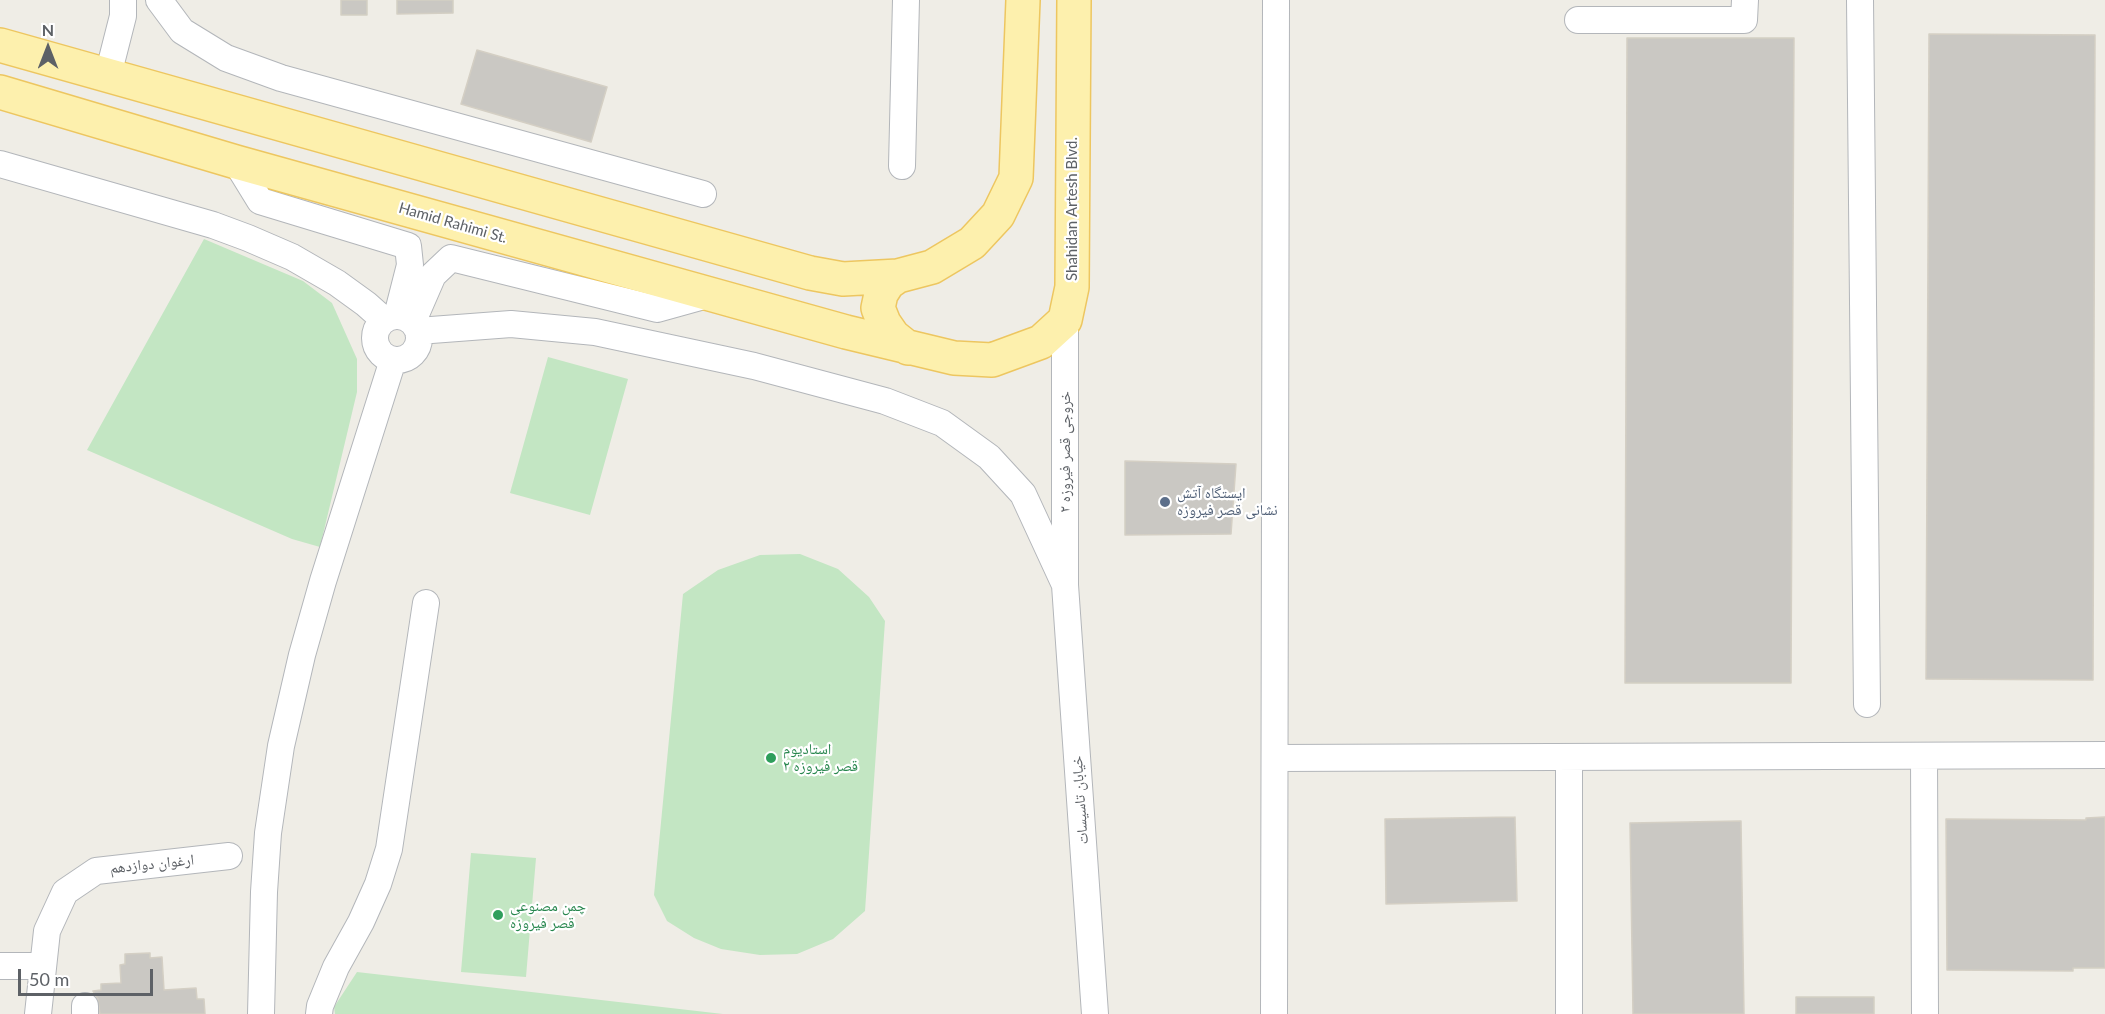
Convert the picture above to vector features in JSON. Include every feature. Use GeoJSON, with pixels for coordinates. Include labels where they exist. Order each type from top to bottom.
{"type":"FeatureCollection","features":[{"type":"Feature","properties":{"kind":"main road"},"geometry":{"type":"LineString","coordinates":[[0,45],[810,273],[843,279],[898,276],[932,267],[972,243],[998,215],[1016,178],[1023,0]]}},
{"type":"Feature","properties":{"kind":"main road","name":"Shahidan Artesh Blvd."},"geometry":{"type":"LineString","coordinates":[[1065,320],[1072,287],[1074,0]]}},
{"type":"Feature","properties":{"kind":"main road","name":"Hamid Rahimi St."},"geometry":{"type":"LineString","coordinates":[[0,92],[236,162],[908,348]]}},
{"type":"Feature","properties":{"kind":"main road"},"geometry":{"type":"LineString","coordinates":[[1018,141],[1029,122],[1038,116],[1050,114],[1063,120],[1072,132]]}},
{"type":"Feature","properties":{"kind":"main road"},"geometry":{"type":"LineString","coordinates":[[898,276],[888,283],[881,294],[878,308],[893,336],[908,348],[954,358],[992,360],[1041,342],[1065,320]]}},
{"type":"Feature","properties":{"kind":"street"},"geometry":{"type":"LineString","coordinates":[[108,75],[123,16],[123,0]]}},
{"type":"Feature","properties":{"kind":"street"},"geometry":{"type":"LineString","coordinates":[[159,0],[182,31],[226,58],[281,78],[704,194]]}},
{"type":"Feature","properties":{"kind":"street"},"geometry":{"type":"LineString","coordinates":[[902,166],[906,0]]}},
{"type":"Feature","properties":{"kind":"street"},"geometry":{"type":"LineString","coordinates":[[1274,1014],[1276,0]]}},
{"type":"Feature","properties":{"kind":"street"},"geometry":{"type":"LineString","coordinates":[[1578,20],[1744,20],[1745,0]]}},
{"type":"Feature","properties":{"kind":"street"},"geometry":{"type":"LineString","coordinates":[[1860,0],[1867,704]]}},
{"type":"Feature","properties":{"kind":"street"},"geometry":{"type":"LineString","coordinates":[[236,162],[260,201],[451,258],[657,309],[711,294]]}},
{"type":"Feature","properties":{"kind":"street"},"geometry":{"type":"LineString","coordinates":[[0,164],[213,225],[292,257],[366,304],[403,322],[418,346],[408,357],[393,360],[380,352],[375,339],[376,332],[403,322],[511,324],[595,332],[754,366],[885,401],[942,423],[989,457],[1023,494],[1065,585]]}},
{"type":"Feature","properties":{"kind":"street"},"geometry":{"type":"LineString","coordinates":[[403,322],[410,265],[408,246]]}},
{"type":"Feature","properties":{"kind":"street"},"geometry":{"type":"LineString","coordinates":[[403,322],[433,275],[451,258]]}},
{"type":"Feature","properties":{"kind":"street","name":"خروجی قصر فیروزه ۲"},"geometry":{"type":"LineString","coordinates":[[1065,320],[1065,585]]}},
{"type":"Feature","properties":{"kind":"street"},"geometry":{"type":"LineString","coordinates":[[261,1014],[268,833],[281,746],[302,655],[323,581],[393,360]]}},
{"type":"Feature","properties":{"kind":"street","name":"خیابان تاسیسات"},"geometry":{"type":"LineString","coordinates":[[1065,585],[1095,1014]]}},
{"type":"Feature","properties":{"kind":"street"},"geometry":{"type":"LineString","coordinates":[[319,1014],[336,967],[361,922],[378,884],[389,849],[426,603]]}},
{"type":"Feature","properties":{"kind":"street"},"geometry":{"type":"LineString","coordinates":[[1275,758],[2105,755]]}},
{"type":"Feature","properties":{"kind":"street"},"geometry":{"type":"LineString","coordinates":[[1924,756],[1926,1014]]}},
{"type":"Feature","properties":{"kind":"street"},"geometry":{"type":"LineString","coordinates":[[1569,757],[1569,1014]]}},
{"type":"Feature","properties":{"kind":"street","name":"ارغوان دوازدهم"},"geometry":{"type":"LineString","coordinates":[[38,1014],[47,932],[65,892],[96,871],[229,856]]}},
{"type":"Feature","properties":{"kind":"street"},"geometry":{"type":"LineString","coordinates":[[0,966],[43,966]]}},
{"type":"Feature","properties":{"kind":"green space"},"geometry":{"type":"Polygon","coordinates":[[[204,239],[303,281],[332,303],[357,359],[357,392],[320,547],[292,539],[87,450],[204,239]]]}},
{"type":"Feature","properties":{"kind":"green space"},"geometry":{"type":"Polygon","coordinates":[[[548,357],[628,379],[590,515],[510,493],[548,357]]]}},
{"type":"Feature","properties":{"kind":"green space","name":"استادیوم قصر فیروزه ۲"},"geometry":{"type":"Polygon","coordinates":[[[800,554],[838,569],[869,597],[885,621],[865,911],[833,939],[797,954],[760,955],[721,949],[694,938],[667,921],[654,895],[683,594],[718,570],[760,555],[800,554]]]}},
{"type":"Feature","properties":{"kind":"green space","name":"چمن مصنوعی قصر فیروزه"},"geometry":{"type":"Polygon","coordinates":[[[471,853],[536,858],[526,977],[461,972],[471,853]]]}},
{"type":"Feature","properties":{"kind":"green space"},"geometry":{"type":"Polygon","coordinates":[[[357,972],[723,1014],[335,1014],[334,1007],[357,972]]]}},
{"type":"Feature","properties":{"kind":"building"},"geometry":{"type":"Polygon","coordinates":[[[341,0],[367,0],[367,15],[341,15],[341,0]]]}},
{"type":"Feature","properties":{"kind":"building"},"geometry":{"type":"Polygon","coordinates":[[[397,0],[453,0],[453,13],[397,14],[397,0]]]}},
{"type":"Feature","properties":{"kind":"building"},"geometry":{"type":"Polygon","coordinates":[[[1929,34],[2095,35],[2093,680],[1926,679],[1929,34]]]}},
{"type":"Feature","properties":{"kind":"building"},"geometry":{"type":"Polygon","coordinates":[[[1627,38],[1794,38],[1791,683],[1625,683],[1627,38]]]}},
{"type":"Feature","properties":{"kind":"building"},"geometry":{"type":"Polygon","coordinates":[[[477,50],[607,87],[591,142],[461,104],[477,50]]]}},
{"type":"Feature","properties":{"kind":"building"},"geometry":{"type":"Polygon","coordinates":[[[1125,461],[1236,464],[1231,534],[1125,535],[1125,461]]]}},
{"type":"Feature","properties":{"kind":"building"},"geometry":{"type":"Polygon","coordinates":[[[1515,817],[1517,901],[1386,904],[1385,819],[1515,817]]]}},
{"type":"Feature","properties":{"kind":"building"},"geometry":{"type":"Polygon","coordinates":[[[2105,817],[2105,968],[2073,968],[2073,971],[1947,970],[1946,819],[2086,820],[2086,818],[2105,817]]]}},
{"type":"Feature","properties":{"kind":"building"},"geometry":{"type":"Polygon","coordinates":[[[1741,821],[1744,1014],[1633,1014],[1630,823],[1741,821]]]}},
{"type":"Feature","properties":{"kind":"building"},"geometry":{"type":"Polygon","coordinates":[[[150,953],[150,958],[162,957],[164,990],[196,988],[197,999],[204,999],[205,1014],[100,1014],[98,999],[93,991],[101,990],[101,984],[121,983],[120,965],[125,964],[125,954],[150,953]]]}},
{"type":"Feature","properties":{"kind":"building"},"geometry":{"type":"Polygon","coordinates":[[[1796,997],[1874,997],[1874,1014],[1796,1014],[1796,997]]]}},
{"type":"Feature","properties":{"kind":"place","name":"ایستگاه آتش نشانی قصر فیروزه"},"geometry":{"type":"Point","coordinates":[1165,502]}},
{"type":"Feature","properties":{"kind":"place","name":"استادیوم قصر فیروزه ۲"},"geometry":{"type":"Point","coordinates":[771,758]}},
{"type":"Feature","properties":{"kind":"place","name":"چمن مصنوعی قصر فیروزه"},"geometry":{"type":"Point","coordinates":[498,915]}}]}
